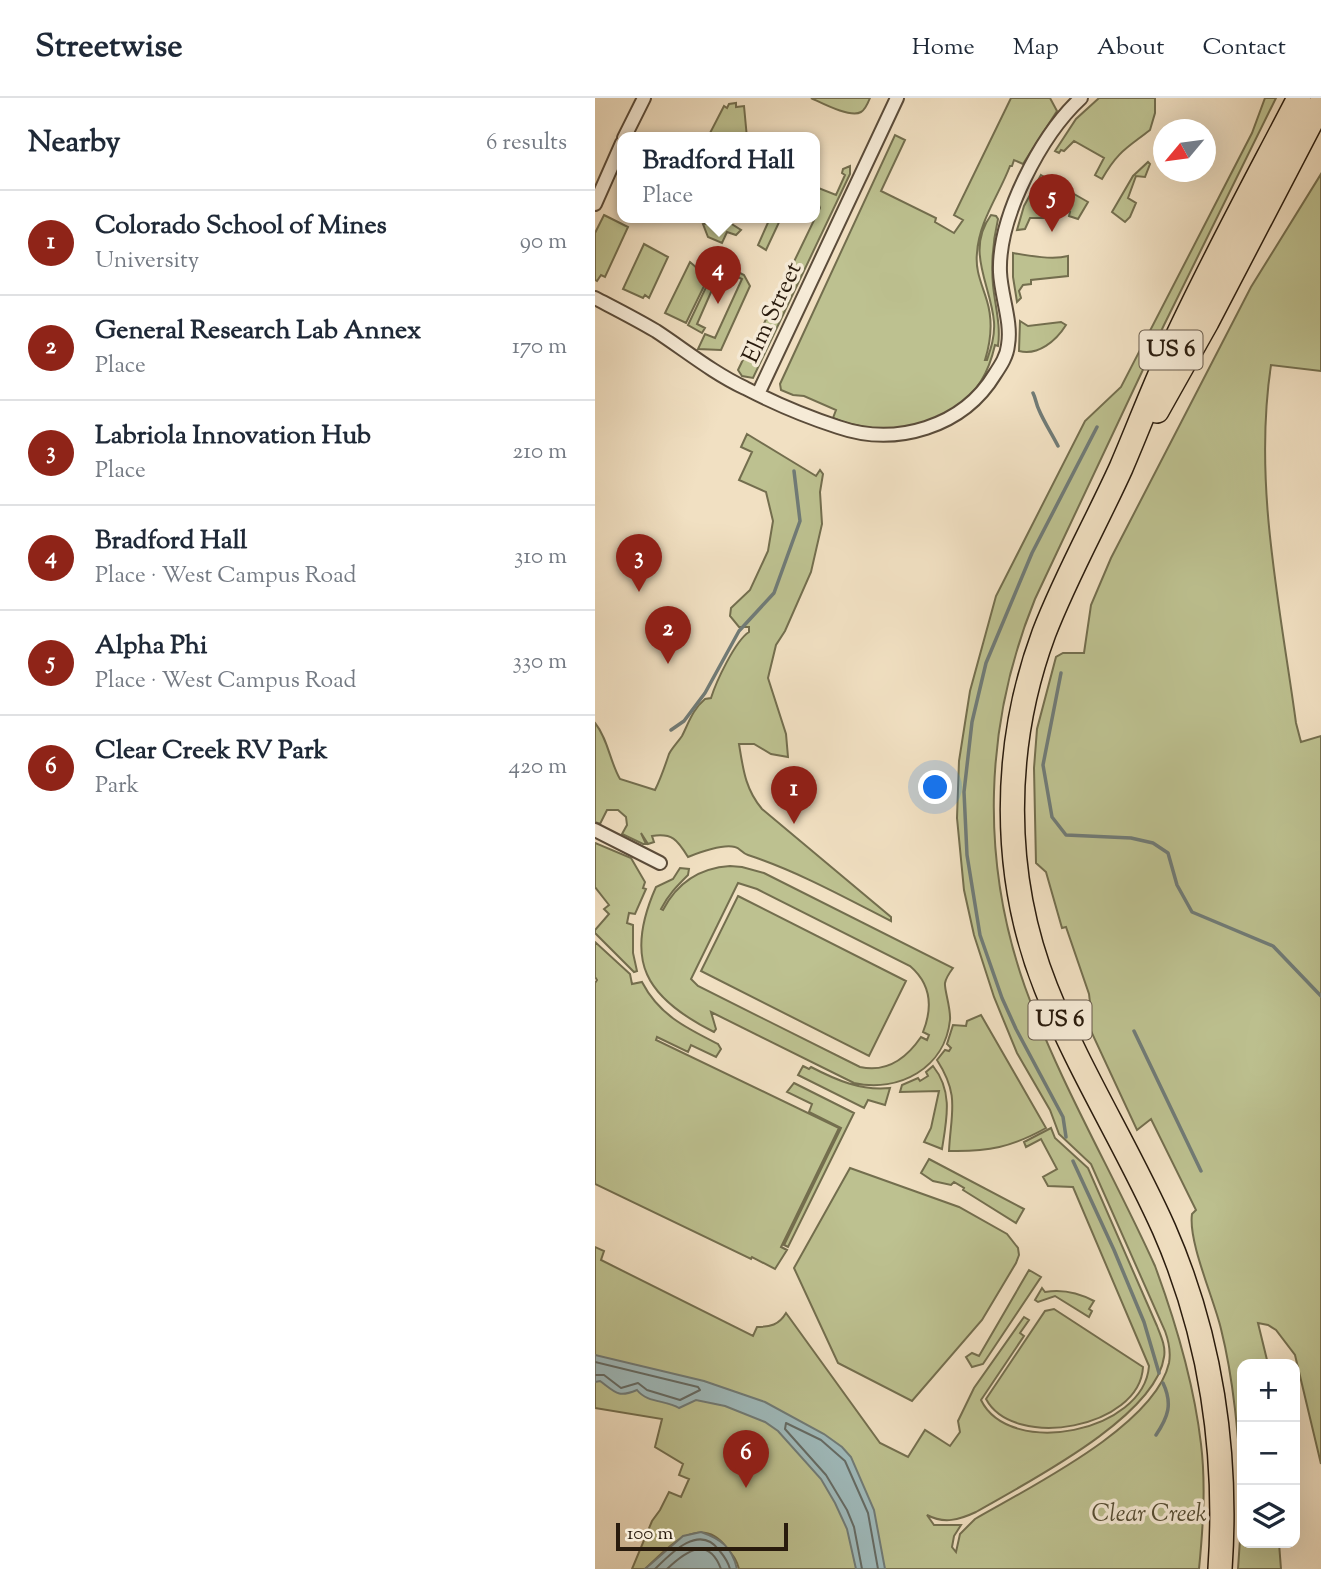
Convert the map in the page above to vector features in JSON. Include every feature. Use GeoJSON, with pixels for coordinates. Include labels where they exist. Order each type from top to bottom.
{"type":"FeatureCollection","features":[{"type":"Feature","properties":{"kind":"highway"},"geometry":{"type":"LineString","coordinates":[[1228,236],[1287,98]]}},
{"type":"Feature","properties":{"kind":"highway","name":"US 6"},"geometry":{"type":"LineString","coordinates":[[1220,1569],[1222,1503],[1218,1429],[1209,1372],[1191,1300],[1155,1209],[1078,1058],[1047,989],[1027,929],[1015,864],[1015,762],[1020,722],[1031,673],[1057,601],[1121,467],[1165,361],[1299,98]]}},
{"type":"Feature","properties":{"kind":"highway","name":"US 6"},"geometry":{"type":"LineString","coordinates":[[1121,467],[1160,406],[1214,308],[1321,103]]}},
{"type":"Feature","properties":{"kind":"highway"},"geometry":{"type":"LineString","coordinates":[[1214,308],[1321,137]]}},
{"type":"Feature","properties":{"kind":"street"},"geometry":{"type":"LineString","coordinates":[[627,132],[644,98]]}},
{"type":"Feature","properties":{"kind":"street","name":"Elm Street"},"geometry":{"type":"LineString","coordinates":[[758,394],[897,98]]}},
{"type":"Feature","properties":{"kind":"street"},"geometry":{"type":"LineString","coordinates":[[595,298],[655,331],[724,377],[839,428],[878,435],[898,435],[950,419],[967,408],[991,382],[1005,359],[1009,345],[1000,270],[1009,212],[1019,188],[1051,134],[1081,98]]}},
{"type":"Feature","properties":{"kind":"street"},"geometry":{"type":"LineString","coordinates":[[595,204],[617,154]]}},
{"type":"Feature","properties":{"kind":"street"},"geometry":{"type":"LineString","coordinates":[[595,830],[660,863]]}},
{"type":"Feature","properties":{"kind":"green space"},"geometry":{"type":"Polygon","coordinates":[[[811,98],[870,98],[864,110],[850,113],[811,98]]]}},
{"type":"Feature","properties":{"kind":"green space"},"geometry":{"type":"Polygon","coordinates":[[[1011,98],[1050,98],[1057,111],[1023,164],[1014,160],[1010,166],[981,230],[977,266],[991,323],[985,360],[992,342],[994,322],[982,268],[980,242],[991,215],[998,219],[992,268],[999,338],[986,373],[968,398],[934,420],[914,426],[872,428],[833,418],[836,410],[804,396],[781,390],[780,384],[895,135],[905,140],[881,191],[936,218],[935,222],[954,233],[963,220],[954,215],[1011,98]]]}},
{"type":"Feature","properties":{"kind":"green space"},"geometry":{"type":"Polygon","coordinates":[[[1099,98],[1155,98],[1155,113],[1150,130],[1118,156],[1102,179],[1095,175],[1104,158],[1074,141],[1064,151],[1055,151],[1076,119],[1099,98]]]}},
{"type":"Feature","properties":{"kind":"green space","name":"Clear Creek"},"geometry":{"type":"Polygon","coordinates":[[[1265,98],[1276,98],[1164,325],[1035,599],[1018,646],[1006,694],[994,792],[1000,890],[1010,939],[1025,987],[1070,1093],[1155,1266],[1183,1354],[1194,1399],[1203,1459],[1199,1569],[739,1569],[726,1547],[716,1537],[694,1533],[673,1544],[645,1569],[632,1569],[652,1521],[669,1492],[681,1497],[689,1479],[679,1475],[683,1464],[655,1447],[662,1419],[595,1408],[595,1247],[604,1251],[601,1260],[753,1336],[757,1327],[774,1325],[786,1313],[880,1443],[908,1457],[925,1430],[950,1446],[960,1432],[958,1421],[974,1388],[1024,1317],[1029,1320],[1020,1333],[1024,1336],[981,1400],[996,1418],[1019,1429],[1046,1433],[1074,1430],[1101,1421],[1125,1407],[1142,1389],[1149,1366],[1073,1187],[1048,1186],[1043,1177],[1057,1169],[1041,1139],[1026,1147],[1024,1142],[1051,1128],[1055,1138],[1088,1168],[1159,1330],[1164,1345],[1164,1357],[1156,1380],[1138,1402],[1086,1446],[970,1515],[945,1520],[927,1515],[934,1525],[961,1525],[954,1536],[952,1547],[956,1552],[960,1534],[975,1519],[1087,1453],[1140,1410],[1159,1387],[1170,1355],[1165,1331],[1091,1164],[1059,1134],[1050,1110],[1017,1053],[994,997],[974,935],[964,890],[957,818],[959,761],[970,691],[996,596],[1085,421],[1121,387],[1252,133],[1265,98]]]}},
{"type":"Feature","properties":{"kind":"green space"},"geometry":{"type":"Polygon","coordinates":[[[729,104],[744,106],[746,132],[711,132],[724,106],[727,108],[729,104]]]}},
{"type":"Feature","properties":{"kind":"green space"},"geometry":{"type":"Polygon","coordinates":[[[1148,162],[1150,164],[1145,177],[1136,176],[1128,198],[1136,203],[1125,222],[1112,212],[1133,176],[1148,162]]]}},
{"type":"Feature","properties":{"kind":"green space"},"geometry":{"type":"Polygon","coordinates":[[[850,166],[850,174],[753,378],[742,376],[738,370],[751,343],[754,344],[813,223],[820,223],[820,189],[836,195],[845,175],[842,173],[843,169],[850,166]]]}},
{"type":"Feature","properties":{"kind":"green space"},"geometry":{"type":"Polygon","coordinates":[[[1321,174],[1321,371],[1271,365],[1265,455],[1276,589],[1296,723],[1301,742],[1321,736],[1321,1464],[1300,1376],[1300,1359],[1296,1359],[1276,1330],[1268,1325],[1258,1323],[1267,1359],[1237,1359],[1237,1428],[1221,1329],[1194,1240],[1192,1214],[1196,1210],[1151,1119],[1137,1130],[1084,1016],[1091,1011],[1089,994],[1066,927],[1062,928],[1046,872],[1036,863],[1034,768],[1037,729],[1056,657],[1063,653],[1084,653],[1091,605],[1111,558],[1251,287],[1321,174]]]}},
{"type":"Feature","properties":{"kind":"green space"},"geometry":{"type":"Polygon","coordinates":[[[1041,175],[1088,202],[1078,219],[1069,216],[1070,212],[1050,206],[1047,218],[1030,218],[1025,229],[1017,230],[1024,206],[1041,175]]]}},
{"type":"Feature","properties":{"kind":"green space"},"geometry":{"type":"Polygon","coordinates":[[[604,215],[628,227],[605,277],[601,275],[597,281],[595,280],[595,233],[604,215]]]}},
{"type":"Feature","properties":{"kind":"green space"},"geometry":{"type":"Polygon","coordinates":[[[730,223],[741,230],[736,235],[727,232],[722,243],[708,237],[703,224],[730,223]]]}},
{"type":"Feature","properties":{"kind":"green space"},"geometry":{"type":"Polygon","coordinates":[[[768,223],[779,223],[766,250],[758,245],[768,223]]]}},
{"type":"Feature","properties":{"kind":"green space"},"geometry":{"type":"Polygon","coordinates":[[[644,244],[668,257],[649,298],[623,289],[644,244]]]}},
{"type":"Feature","properties":{"kind":"green space"},"geometry":{"type":"Polygon","coordinates":[[[1013,253],[1048,258],[1068,256],[1068,276],[1031,280],[1031,284],[1023,285],[1019,291],[1021,298],[1017,302],[1013,253]]]}},
{"type":"Feature","properties":{"kind":"green space"},"geometry":{"type":"Polygon","coordinates":[[[690,262],[707,280],[686,323],[665,313],[690,262]]]}},
{"type":"Feature","properties":{"kind":"green space"},"geometry":{"type":"Polygon","coordinates":[[[720,263],[744,275],[750,286],[721,350],[698,349],[705,334],[715,338],[742,279],[718,268],[720,263]]]}},
{"type":"Feature","properties":{"kind":"green space"},"geometry":{"type":"Polygon","coordinates":[[[709,281],[715,283],[697,324],[705,328],[702,333],[688,325],[709,281]]]}},
{"type":"Feature","properties":{"kind":"green space"},"geometry":{"type":"Polygon","coordinates":[[[1020,321],[1028,326],[1061,322],[1066,325],[1046,346],[1026,352],[1019,351],[1020,321]]]}},
{"type":"Feature","properties":{"kind":"green space"},"geometry":{"type":"Polygon","coordinates":[[[747,434],[816,476],[820,470],[823,474],[820,492],[822,524],[811,572],[776,645],[768,678],[786,734],[788,757],[771,754],[754,744],[739,744],[746,778],[762,809],[891,917],[891,921],[820,885],[737,848],[717,848],[688,857],[677,842],[665,835],[652,836],[654,842],[648,844],[641,833],[646,844],[643,844],[622,834],[627,825],[626,817],[618,810],[607,810],[600,824],[595,822],[595,723],[620,779],[655,790],[670,752],[697,707],[705,699],[711,698],[732,653],[749,632],[749,627],[739,627],[730,616],[731,608],[750,590],[768,551],[773,521],[766,492],[739,480],[752,452],[741,447],[747,434]]]}},
{"type":"Feature","properties":{"kind":"green space"},"geometry":{"type":"Polygon","coordinates":[[[595,843],[631,858],[645,882],[643,888],[646,889],[635,914],[629,913],[627,923],[633,925],[633,953],[637,971],[634,972],[595,933],[609,914],[604,909],[609,905],[595,887],[595,843]]]}},
{"type":"Feature","properties":{"kind":"green space"},"geometry":{"type":"Polygon","coordinates":[[[719,867],[742,867],[764,873],[953,968],[945,983],[950,1015],[946,1037],[929,1064],[903,1080],[871,1085],[854,1083],[711,1012],[716,1029],[714,1032],[691,1019],[657,991],[647,974],[642,956],[646,913],[656,887],[673,879],[680,868],[689,869],[688,875],[670,895],[661,909],[663,910],[682,885],[699,874],[719,867]],[[738,883],[691,979],[698,986],[860,1067],[887,1066],[902,1058],[921,1037],[927,1040],[929,1035],[923,1032],[928,1014],[928,996],[922,980],[910,966],[757,889],[738,883]]]}},
{"type":"Feature","properties":{"kind":"green space"},"geometry":{"type":"Polygon","coordinates":[[[738,896],[906,981],[869,1056],[701,971],[738,896]]]}},
{"type":"Feature","properties":{"kind":"green space"},"geometry":{"type":"Polygon","coordinates":[[[595,942],[630,974],[632,984],[642,982],[665,1012],[684,1026],[718,1044],[721,1049],[716,1057],[691,1045],[688,1052],[657,1037],[656,1040],[839,1128],[781,1247],[787,1250],[775,1269],[595,1184],[595,942]]]}},
{"type":"Feature","properties":{"kind":"green space"},"geometry":{"type":"Polygon","coordinates":[[[981,1015],[1046,1128],[1022,1140],[999,1147],[949,1151],[951,1094],[937,1060],[945,1050],[949,1051],[951,1048],[947,1044],[953,1025],[966,1026],[967,1021],[981,1015]]]}},
{"type":"Feature","properties":{"kind":"green space"},"geometry":{"type":"Polygon","coordinates":[[[803,1066],[859,1086],[890,1088],[885,1105],[868,1100],[864,1108],[798,1075],[803,1066]]]}},
{"type":"Feature","properties":{"kind":"green space"},"geometry":{"type":"Polygon","coordinates":[[[933,1066],[944,1085],[946,1095],[947,1116],[942,1149],[924,1142],[931,1128],[939,1091],[900,1092],[902,1085],[918,1078],[920,1081],[928,1076],[926,1072],[933,1066]]]}},
{"type":"Feature","properties":{"kind":"green space"},"geometry":{"type":"Polygon","coordinates":[[[794,1083],[854,1113],[788,1247],[784,1245],[841,1128],[809,1112],[812,1104],[787,1092],[794,1083]]]}},
{"type":"Feature","properties":{"kind":"green space"},"geometry":{"type":"Polygon","coordinates":[[[929,1159],[1024,1209],[1016,1223],[954,1182],[951,1185],[933,1181],[921,1173],[929,1159]]]}},
{"type":"Feature","properties":{"kind":"green space"},"geometry":{"type":"Polygon","coordinates":[[[850,1168],[959,1207],[1007,1234],[1018,1248],[1016,1263],[982,1320],[912,1401],[838,1363],[794,1268],[850,1168]]]}},
{"type":"Feature","properties":{"kind":"green space"},"geometry":{"type":"Polygon","coordinates":[[[1029,1270],[1041,1277],[983,1364],[972,1367],[966,1357],[972,1353],[979,1356],[1029,1270]]]}},
{"type":"Feature","properties":{"kind":"green space"},"geometry":{"type":"Polygon","coordinates":[[[1042,1288],[1045,1292],[1070,1292],[1094,1301],[1089,1309],[1092,1311],[1089,1317],[1055,1296],[1038,1302],[1035,1300],[1042,1288]]]}},
{"type":"Feature","properties":{"kind":"green space"},"geometry":{"type":"Polygon","coordinates":[[[1054,1309],[1143,1367],[1137,1388],[1121,1405],[1099,1418],[1074,1425],[1047,1428],[1022,1425],[1001,1415],[986,1399],[1045,1311],[1054,1309]]]}},
{"type":"Feature","properties":{"kind":"green space"},"geometry":{"type":"Polygon","coordinates":[[[1239,1548],[1279,1548],[1281,1569],[1238,1569],[1239,1548]]]}},
{"type":"Feature","properties":{"kind":"water"},"geometry":{"type":"Polygon","coordinates":[[[595,1355],[704,1381],[765,1402],[824,1434],[842,1447],[851,1457],[874,1510],[885,1569],[856,1569],[847,1529],[835,1503],[821,1479],[778,1431],[765,1422],[725,1406],[696,1400],[679,1408],[646,1397],[637,1390],[625,1394],[617,1393],[600,1381],[595,1382],[595,1355]]]}},
{"type":"Feature","properties":{"kind":"water"},"geometry":{"type":"Polygon","coordinates":[[[701,1532],[725,1545],[737,1569],[645,1569],[683,1536],[701,1532]]]}},
{"type":"Feature","properties":{"kind":"waterway"},"geometry":{"type":"LineString","coordinates":[[1033,393],[1058,446]]}},
{"type":"Feature","properties":{"kind":"waterway"},"geometry":{"type":"LineString","coordinates":[[1066,1137],[1063,1117],[1016,1029],[980,935],[967,855],[964,792],[972,722],[986,663],[1032,553],[1097,427]]}},
{"type":"Feature","properties":{"kind":"waterway"},"geometry":{"type":"LineString","coordinates":[[671,730],[684,721],[705,693],[739,631],[774,593],[800,521],[794,471]]}},
{"type":"Feature","properties":{"kind":"waterway"},"geometry":{"type":"LineString","coordinates":[[1061,673],[1043,765],[1052,817],[1066,835],[1131,838],[1153,843],[1168,853],[1177,885],[1192,912],[1273,946],[1321,996]]}},
{"type":"Feature","properties":{"kind":"waterway"},"geometry":{"type":"LineString","coordinates":[[1134,1031],[1201,1171]]}},
{"type":"Feature","properties":{"kind":"waterway"},"geometry":{"type":"LineString","coordinates":[[1073,1161],[1144,1322],[1159,1373]]}},
{"type":"Feature","properties":{"kind":"waterway"},"geometry":{"type":"LineString","coordinates":[[1156,1435],[1168,1410],[1168,1397],[1163,1383]]}},
{"type":"Feature","properties":{"kind":"place","name":"Alpha Phi"},"geometry":{"type":"Point","coordinates":[1052,232]}},
{"type":"Feature","properties":{"kind":"place","name":"Bradford Hall"},"geometry":{"type":"Point","coordinates":[718,304]}},
{"type":"Feature","properties":{"kind":"place","name":"Labriola Innovation Hub"},"geometry":{"type":"Point","coordinates":[639,592]}},
{"type":"Feature","properties":{"kind":"place","name":"General Research Lab Annex"},"geometry":{"type":"Point","coordinates":[668,664]}},
{"type":"Feature","properties":{"kind":"place","name":"Colorado School of Mines"},"geometry":{"type":"Point","coordinates":[794,824]}},
{"type":"Feature","properties":{"kind":"place","name":"Clear Creek RV Park"},"geometry":{"type":"Point","coordinates":[746,1488]}}]}
